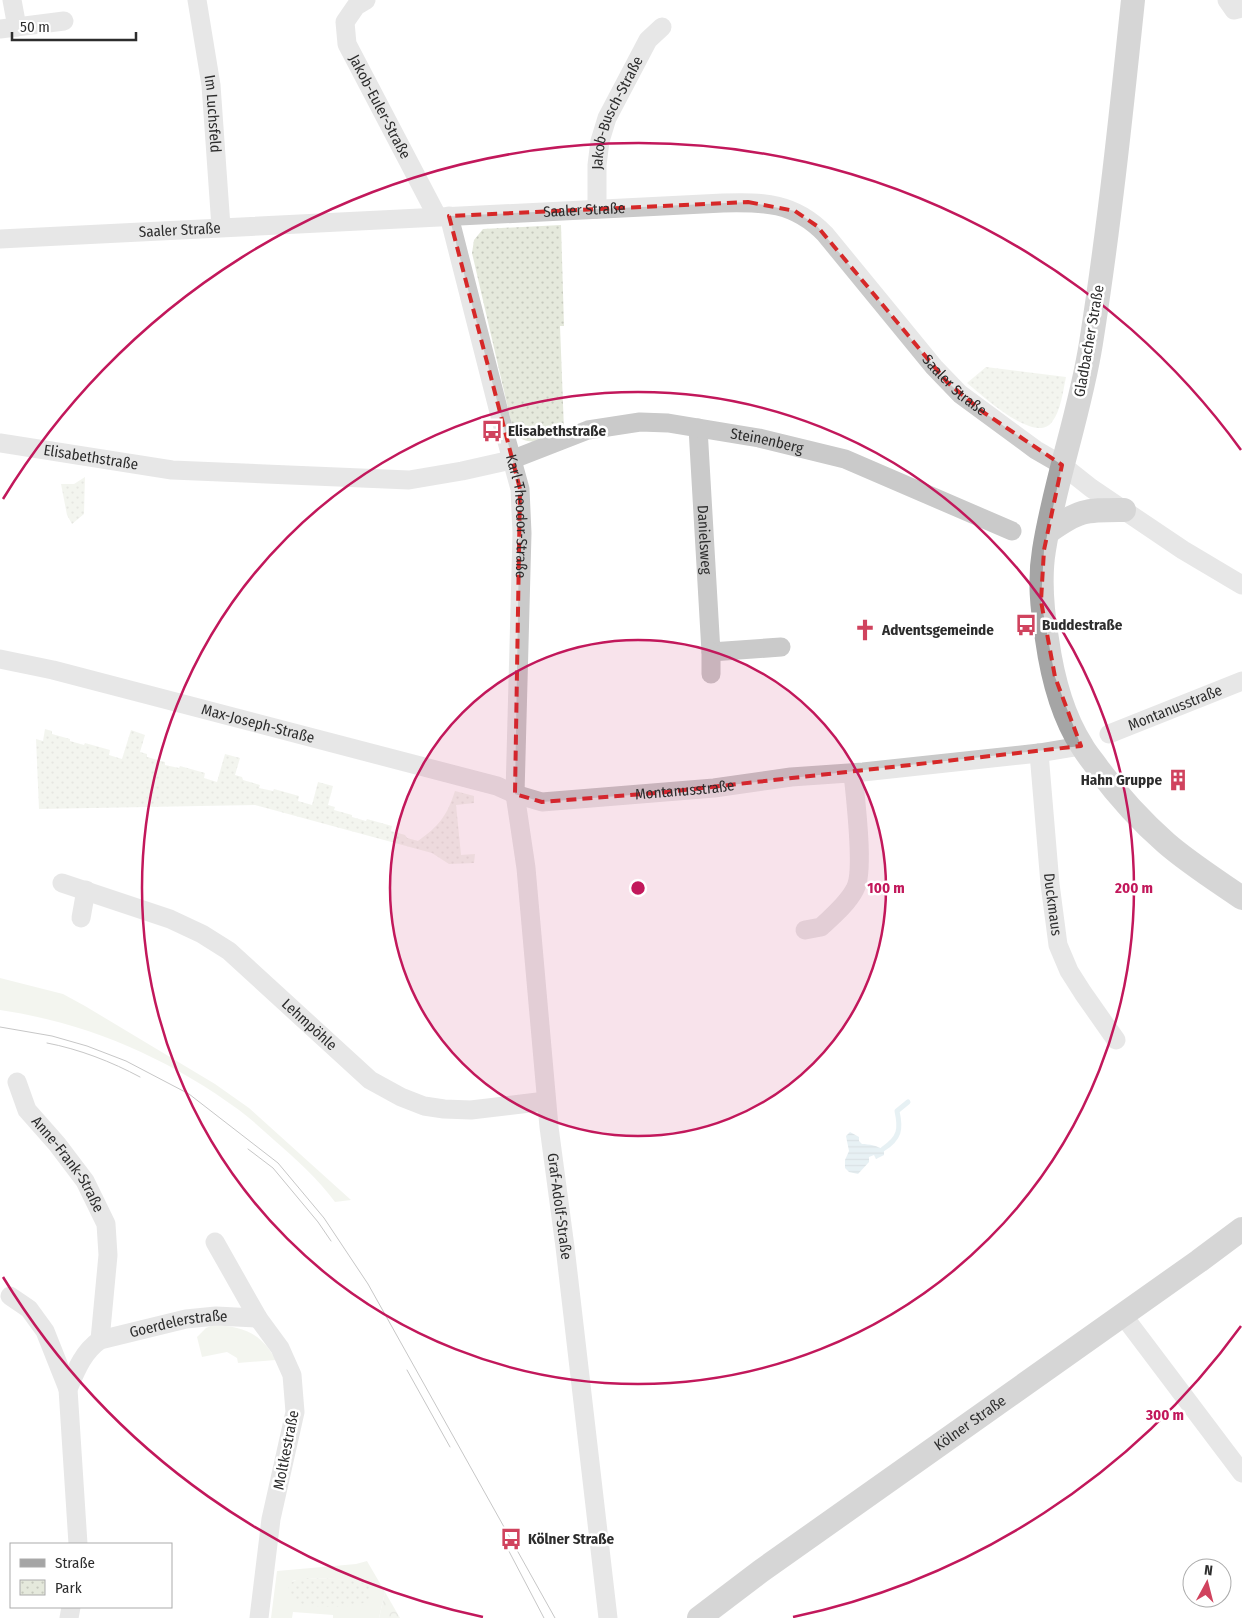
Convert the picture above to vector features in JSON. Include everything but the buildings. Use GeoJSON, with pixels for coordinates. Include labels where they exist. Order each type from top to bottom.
{"type":"FeatureCollection","features":[{"type":"Feature","properties":{"kind":"main road","name":"Gladbacher Straße"},"geometry":{"type":"LineString","coordinates":[[1062,465],[1075,420],[1091,344],[1114,184],[1133,0]]}},
{"type":"Feature","properties":{"kind":"main road"},"geometry":{"type":"LineString","coordinates":[[1062,465],[1041,574],[1041,601],[1054,677],[1067,715],[1081,746],[1120,797],[1144,823],[1194,865],[1242,898]]}},
{"type":"Feature","properties":{"kind":"main road"},"geometry":{"type":"LineString","coordinates":[[1048,532],[1075,514],[1088,510],[1124,510]]}},
{"type":"Feature","properties":{"kind":"main road","name":"Kölner Straße"},"geometry":{"type":"LineString","coordinates":[[705,1616],[760,1571],[1122,1314],[1199,1262],[1242,1229]]}},
{"type":"Feature","properties":{"kind":"street"},"geometry":{"type":"LineString","coordinates":[[12,0],[9,28],[64,21]]}},
{"type":"Feature","properties":{"kind":"street","name":"Im Luchsfeld"},"geometry":{"type":"LineString","coordinates":[[197,0],[211,85],[221,227]]}},
{"type":"Feature","properties":{"kind":"street","name":"Jakob-Euler-Straße"},"geometry":{"type":"LineString","coordinates":[[366,0],[356,6],[345,22],[347,44],[443,216]]}},
{"type":"Feature","properties":{"kind":"street"},"geometry":{"type":"LineString","coordinates":[[1227,0],[1234,10],[1242,8]]}},
{"type":"Feature","properties":{"kind":"street","name":"Jakob-Busch-Straße"},"geometry":{"type":"LineString","coordinates":[[597,209],[597,166],[600,141],[607,118],[648,40],[662,27]]}},
{"type":"Feature","properties":{"kind":"street","name":"Saaler Straße"},"geometry":{"type":"LineString","coordinates":[[0,239],[748,202],[769,204],[795,211],[818,226],[947,382],[983,412],[1036,450],[1062,465]]}},
{"type":"Feature","properties":{"kind":"street","name":"Karl-Theodor-Straße"},"geometry":{"type":"LineString","coordinates":[[443,216],[520,489],[522,533],[515,794]]}},
{"type":"Feature","properties":{"kind":"street","name":"Steinenberg"},"geometry":{"type":"LineString","coordinates":[[512,460],[588,430],[640,422],[668,423],[759,438],[845,459],[1012,531]]}},
{"type":"Feature","properties":{"kind":"street","name":"Danielsweg"},"geometry":{"type":"LineString","coordinates":[[698,428],[711,674]]}},
{"type":"Feature","properties":{"kind":"street","name":"Elisabethstraße"},"geometry":{"type":"LineString","coordinates":[[0,443],[172,470],[404,479],[462,471],[512,460]]}},
{"type":"Feature","properties":{"kind":"street"},"geometry":{"type":"LineString","coordinates":[[1062,465],[1091,488],[1184,550],[1242,585]]}},
{"type":"Feature","properties":{"kind":"street"},"geometry":{"type":"LineString","coordinates":[[710,652],[781,646]]}},
{"type":"Feature","properties":{"kind":"street","name":"Max-Joseph-Straße"},"geometry":{"type":"LineString","coordinates":[[0,659],[53,670],[497,786],[515,794]]}},
{"type":"Feature","properties":{"kind":"street","name":"Montanusstraße"},"geometry":{"type":"LineString","coordinates":[[1109,734],[1242,680]]}},
{"type":"Feature","properties":{"kind":"street","name":"Montanusstraße"},"geometry":{"type":"LineString","coordinates":[[515,794],[542,802],[714,788],[791,777],[1039,753],[1081,746]]}},
{"type":"Feature","properties":{"kind":"street","name":"Duckmaus"},"geometry":{"type":"LineString","coordinates":[[1039,753],[1050,884],[1058,945],[1069,971],[1083,994],[1116,1040]]}},
{"type":"Feature","properties":{"kind":"street"},"geometry":{"type":"LineString","coordinates":[[805,930],[821,928],[855,891],[858,882],[857,825],[853,772]]}},
{"type":"Feature","properties":{"kind":"street","name":"Graf-Adolf-Straße"},"geometry":{"type":"LineString","coordinates":[[515,794],[526,868],[546,1101],[608,1618]]}},
{"type":"Feature","properties":{"kind":"street","name":"Lehmpöhle"},"geometry":{"type":"LineString","coordinates":[[62,883],[170,919],[202,934],[229,951],[370,1080],[401,1097],[424,1106],[471,1110],[546,1101]]}},
{"type":"Feature","properties":{"kind":"street"},"geometry":{"type":"LineString","coordinates":[[81,918],[86,890]]}},
{"type":"Feature","properties":{"kind":"street","name":"Anne-Frank-Straße"},"geometry":{"type":"LineString","coordinates":[[17,1082],[27,1110],[86,1181],[106,1224],[108,1256],[100,1340]]}},
{"type":"Feature","properties":{"kind":"street","name":"Moltkestraße"},"geometry":{"type":"LineString","coordinates":[[215,1242],[258,1318],[280,1348],[292,1375],[296,1412],[272,1519],[259,1618]]}},
{"type":"Feature","properties":{"kind":"street"},"geometry":{"type":"LineString","coordinates":[[10,1296],[30,1309],[44,1331],[68,1389],[78,1543]]}},
{"type":"Feature","properties":{"kind":"street"},"geometry":{"type":"LineString","coordinates":[[1122,1314],[1138,1338],[1242,1473]]}},
{"type":"Feature","properties":{"kind":"street","name":"Goerdelerstraße"},"geometry":{"type":"LineString","coordinates":[[100,1340],[186,1318],[216,1316],[258,1318]]}},
{"type":"Feature","properties":{"kind":"street"},"geometry":{"type":"LineString","coordinates":[[68,1389],[78,1366],[89,1348],[100,1340]]}},
{"type":"Feature","properties":{"kind":"highlighted area"},"geometry":{"type":"Polygon","coordinates":[[[748,202],[795,211],[817,226],[947,382],[983,412],[1062,465],[1044,550],[1041,601],[1055,677],[1081,746],[657,793],[542,802],[515,794],[520,489],[449,216],[748,202]]]}},
{"type":"Feature","properties":{"kind":"green space"},"geometry":{"type":"Polygon","coordinates":[[[561,225],[564,326],[560,326],[564,430],[539,441],[527,441],[514,434],[472,253],[474,240],[483,229],[561,225]]]}},
{"type":"Feature","properties":{"kind":"green space"},"geometry":{"type":"Polygon","coordinates":[[[986,367],[1066,377],[1060,406],[1052,422],[1044,427],[1034,427],[1022,423],[996,407],[967,383],[986,367]]]}},
{"type":"Feature","properties":{"kind":"green space"},"geometry":{"type":"Polygon","coordinates":[[[85,477],[84,514],[72,524],[67,515],[61,484],[74,484],[85,477]]]}},
{"type":"Feature","properties":{"kind":"green space"},"geometry":{"type":"Polygon","coordinates":[[[45,729],[52,731],[52,734],[70,739],[70,741],[110,750],[109,755],[122,759],[131,730],[145,735],[140,752],[147,754],[147,757],[165,762],[165,765],[179,768],[180,766],[205,773],[204,778],[217,782],[225,754],[240,758],[235,775],[242,777],[243,780],[260,785],[259,788],[273,791],[274,789],[299,796],[298,801],[312,805],[318,782],[333,786],[328,805],[335,807],[334,810],[366,821],[367,819],[392,826],[391,831],[418,841],[441,820],[449,807],[455,791],[474,796],[474,803],[456,805],[461,855],[475,854],[474,863],[449,864],[432,853],[255,805],[39,809],[36,739],[43,741],[45,729]]]}},
{"type":"Feature","properties":{"kind":"green space"},"geometry":{"type":"Polygon","coordinates":[[[0,978],[63,994],[215,1084],[249,1108],[351,1200],[335,1202],[290,1154],[252,1121],[212,1091],[184,1074],[126,1045],[96,1034],[33,1016],[0,1010],[0,978]]]}},
{"type":"Feature","properties":{"kind":"green space"},"geometry":{"type":"Polygon","coordinates":[[[213,1325],[233,1327],[250,1333],[264,1343],[276,1360],[238,1363],[237,1358],[227,1352],[202,1357],[197,1337],[206,1328],[213,1325]]]}},
{"type":"Feature","properties":{"kind":"green space"},"geometry":{"type":"Polygon","coordinates":[[[367,1561],[385,1592],[379,1618],[333,1618],[333,1615],[293,1612],[292,1618],[271,1618],[277,1571],[356,1564],[367,1561]],[[309,1578],[292,1581],[321,1606],[342,1606],[364,1602],[365,1583],[309,1578]]]}},
{"type":"Feature","properties":{"kind":"green space"},"geometry":{"type":"Polygon","coordinates":[[[298,1579],[342,1579],[367,1584],[371,1588],[368,1599],[365,1602],[351,1606],[321,1606],[296,1602],[289,1595],[289,1585],[298,1579]]]}},
{"type":"Feature","properties":{"kind":"green space"},"geometry":{"type":"Polygon","coordinates":[[[385,1592],[400,1618],[379,1618],[385,1592]]]}},
{"type":"Feature","properties":{"kind":"shaded area"},"geometry":{"type":"Polygon","coordinates":[[[850,1132],[859,1137],[859,1141],[862,1144],[879,1147],[884,1150],[884,1155],[876,1159],[874,1155],[869,1157],[869,1162],[858,1174],[849,1172],[845,1168],[845,1160],[849,1151],[846,1136],[850,1132]]]}},
{"type":"Feature","properties":{"kind":"waterway"},"geometry":{"type":"LineString","coordinates":[[883,1149],[896,1137],[899,1128],[897,1111],[908,1102]]}},
{"type":"Feature","properties":{"kind":"tram line"},"geometry":{"type":"LineString","coordinates":[[0,1027],[52,1036],[87,1046],[126,1061],[189,1094],[278,1163],[324,1218],[368,1284],[555,1618]]}},
{"type":"Feature","properties":{"kind":"tram line"},"geometry":{"type":"LineString","coordinates":[[47,1043],[95,1057],[140,1077]]}},
{"type":"Feature","properties":{"kind":"tram line"},"geometry":{"type":"LineString","coordinates":[[248,1149],[273,1168],[318,1222],[331,1241]]}},
{"type":"Feature","properties":{"kind":"tram line"},"geometry":{"type":"LineString","coordinates":[[407,1370],[450,1447]]}},
{"type":"Feature","properties":{"kind":"tram line"},"geometry":{"type":"LineString","coordinates":[[502,1538],[544,1618]]}},
{"type":"Feature","properties":{"kind":"place","name":"Elisabethstraße"},"geometry":{"type":"Point","coordinates":[492,431]}},
{"type":"Feature","properties":{"kind":"place","name":"Buddestraße"},"geometry":{"type":"Point","coordinates":[1026,625]}},
{"type":"Feature","properties":{"kind":"place","name":"Adventsgemeinde"},"geometry":{"type":"Point","coordinates":[865,630]}},
{"type":"Feature","properties":{"kind":"place","name":"Hahn Gruppe"},"geometry":{"type":"Point","coordinates":[1178,780]}},
{"type":"Feature","properties":{"kind":"place","name":"Kölner Straße"},"geometry":{"type":"Point","coordinates":[511,1539]}}]}
